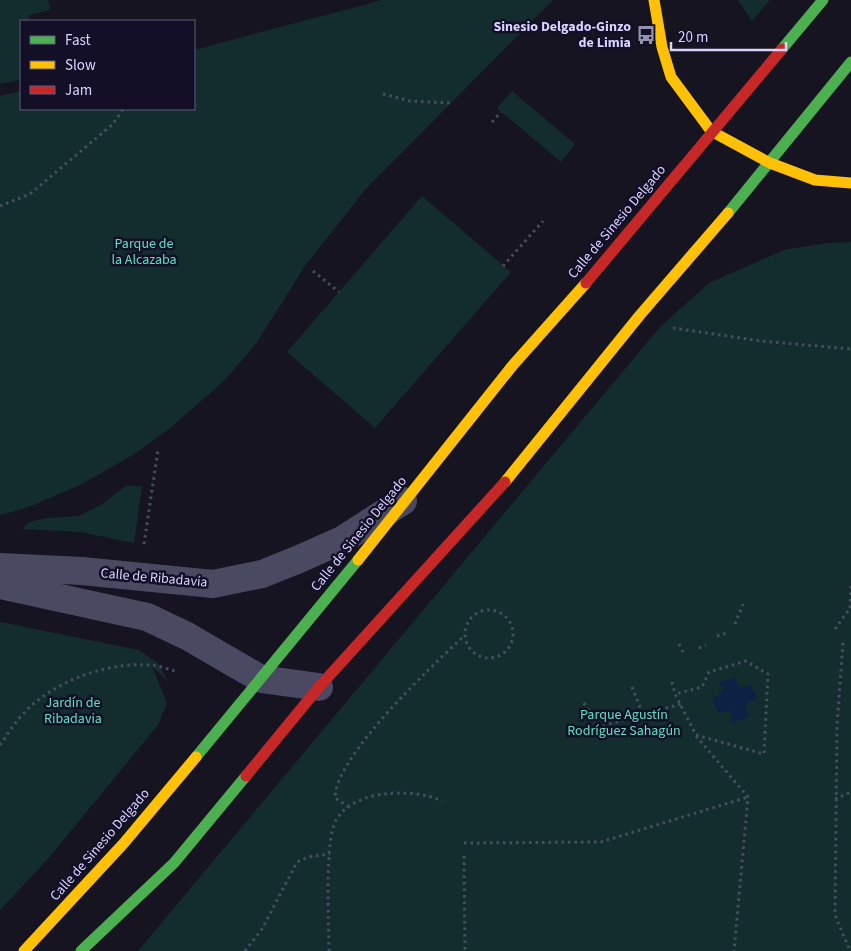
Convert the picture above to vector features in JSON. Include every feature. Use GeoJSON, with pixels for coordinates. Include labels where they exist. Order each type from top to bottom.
{"type":"FeatureCollection","features":[{"type":"Feature","properties":{"kind":"main road"},"geometry":{"type":"LineString","coordinates":[[654,0],[660,38],[671,77],[712,131],[770,163],[815,180],[851,183]]}},
{"type":"Feature","properties":{"kind":"main road","name":"Calle de Sinesio Delgado"},"geometry":{"type":"LineString","coordinates":[[24,951],[124,843],[409,498],[513,365],[595,273],[823,0]]}},
{"type":"Feature","properties":{"kind":"main road"},"geometry":{"type":"LineString","coordinates":[[81,951],[174,863],[319,687],[520,465],[640,315],[770,163],[851,62]]}},
{"type":"Feature","properties":{"kind":"street","name":"Calle de Ribadavia"},"geometry":{"type":"LineString","coordinates":[[0,567],[73,570],[213,584],[262,574],[297,560],[342,540],[409,498]]}},
{"type":"Feature","properties":{"kind":"street"},"geometry":{"type":"LineString","coordinates":[[0,585],[147,617],[187,636],[261,679],[319,687]]}},
{"type":"Feature","properties":{"kind":"path"},"geometry":{"type":"LineString","coordinates":[[383,94],[410,102],[451,103]]}},
{"type":"Feature","properties":{"kind":"path"},"geometry":{"type":"LineString","coordinates":[[0,206],[30,194],[114,124],[122,110]]}},
{"type":"Feature","properties":{"kind":"path"},"geometry":{"type":"LineString","coordinates":[[492,122],[501,112]]}},
{"type":"Feature","properties":{"kind":"path"},"geometry":{"type":"LineString","coordinates":[[503,266],[544,221]]}},
{"type":"Feature","properties":{"kind":"path"},"geometry":{"type":"LineString","coordinates":[[313,271],[339,292]]}},
{"type":"Feature","properties":{"kind":"path"},"geometry":{"type":"LineString","coordinates":[[669,328],[761,341],[851,349]]}},
{"type":"Feature","properties":{"kind":"path"},"geometry":{"type":"LineString","coordinates":[[143,549],[158,450]]}},
{"type":"Feature","properties":{"kind":"path"},"geometry":{"type":"LineString","coordinates":[[835,629],[850,608],[851,583]]}},
{"type":"Feature","properties":{"kind":"path"},"geometry":{"type":"LineString","coordinates":[[735,624],[743,604]]}},
{"type":"Feature","properties":{"kind":"path"},"geometry":{"type":"LineString","coordinates":[[348,807],[335,798],[335,788],[359,747],[413,684],[465,635],[467,624],[474,614],[485,610],[503,614],[510,622],[513,631],[512,641],[506,650],[497,656],[486,658],[476,654],[468,646],[465,635]]}},
{"type":"Feature","properties":{"kind":"path"},"geometry":{"type":"LineString","coordinates":[[717,636],[727,632]]}},
{"type":"Feature","properties":{"kind":"path"},"geometry":{"type":"LineString","coordinates":[[843,643],[835,799],[835,915],[850,951]]}},
{"type":"Feature","properties":{"kind":"path"},"geometry":{"type":"LineString","coordinates":[[679,644],[684,654]]}},
{"type":"Feature","properties":{"kind":"path"},"geometry":{"type":"LineString","coordinates":[[699,648],[706,645]]}},
{"type":"Feature","properties":{"kind":"path"},"geometry":{"type":"LineString","coordinates":[[675,694],[702,687],[708,672],[746,661],[768,674],[764,754],[696,735]]}},
{"type":"Feature","properties":{"kind":"path"},"geometry":{"type":"LineString","coordinates":[[0,745],[24,713],[48,694],[78,679],[128,665],[151,665],[178,672]]}},
{"type":"Feature","properties":{"kind":"path"},"geometry":{"type":"LineString","coordinates":[[672,682],[675,694],[696,735],[748,797],[734,951]]}},
{"type":"Feature","properties":{"kind":"path"},"geometry":{"type":"LineString","coordinates":[[632,687],[643,715]]}},
{"type":"Feature","properties":{"kind":"path"},"geometry":{"type":"LineString","coordinates":[[584,703],[599,727],[681,704]]}},
{"type":"Feature","properties":{"kind":"path"},"geometry":{"type":"LineString","coordinates":[[835,799],[851,792]]}},
{"type":"Feature","properties":{"kind":"path"},"geometry":{"type":"LineString","coordinates":[[330,951],[330,854],[336,820],[348,807],[376,795],[398,793],[435,797],[442,800]]}},
{"type":"Feature","properties":{"kind":"path"},"geometry":{"type":"LineString","coordinates":[[464,843],[601,842],[748,797]]}},
{"type":"Feature","properties":{"kind":"path"},"geometry":{"type":"LineString","coordinates":[[245,951],[262,930],[297,862],[308,857],[330,854]]}},
{"type":"Feature","properties":{"kind":"path"},"geometry":{"type":"LineString","coordinates":[[464,856],[465,951]]}},
{"type":"Feature","properties":{"kind":"green space"},"geometry":{"type":"Polygon","coordinates":[[[0,0],[48,0],[50,10],[29,15],[30,20],[20,20],[20,80],[0,84],[0,0]]]}},
{"type":"Feature","properties":{"kind":"green space","name":"Parque de la Alcazaba"},"geometry":{"type":"Polygon","coordinates":[[[382,0],[553,0],[364,191],[305,266],[256,344],[224,381],[169,429],[133,455],[82,484],[29,507],[0,515],[0,96],[20,91],[20,110],[195,110],[195,50],[382,0]]]}},
{"type":"Feature","properties":{"kind":"green space"},"geometry":{"type":"Polygon","coordinates":[[[738,0],[770,0],[752,21],[738,0]]]}},
{"type":"Feature","properties":{"kind":"green space"},"geometry":{"type":"Polygon","coordinates":[[[512,91],[575,144],[561,162],[497,108],[512,91]]]}},
{"type":"Feature","properties":{"kind":"green space"},"geometry":{"type":"Polygon","coordinates":[[[422,196],[511,272],[375,428],[287,352],[422,196]]]}},
{"type":"Feature","properties":{"kind":"green space","name":"Parque Agustín Rodríguez Sahagún"},"geometry":{"type":"Polygon","coordinates":[[[851,242],[851,951],[138,951],[660,327],[709,283],[784,250],[828,243],[851,242]]]}},
{"type":"Feature","properties":{"kind":"green space"},"geometry":{"type":"Polygon","coordinates":[[[126,486],[142,486],[134,543],[80,532],[23,529],[27,523],[45,518],[79,516],[102,504],[126,486]]]}},
{"type":"Feature","properties":{"kind":"green space","name":"Jardín de Ribadavia"},"geometry":{"type":"Polygon","coordinates":[[[0,622],[139,650],[158,663],[168,682],[152,666],[167,703],[158,725],[47,860],[0,910],[0,622]]]}},
{"type":"Feature","properties":{"kind":"water"},"geometry":{"type":"Polygon","coordinates":[[[736,677],[737,685],[741,688],[750,685],[757,699],[746,704],[750,717],[733,722],[729,710],[718,713],[712,699],[722,693],[723,690],[719,683],[736,677]]]}},
{"type":"Feature","properties":{"kind":"traffic: fast"},"geometry":{"type":"LineString","coordinates":[[782,49],[823,0]]}},
{"type":"Feature","properties":{"kind":"traffic: fast"},"geometry":{"type":"LineString","coordinates":[[728,213],[851,62]]}},
{"type":"Feature","properties":{"kind":"traffic: fast"},"geometry":{"type":"LineString","coordinates":[[196,757],[358,560]]}},
{"type":"Feature","properties":{"kind":"traffic: fast"},"geometry":{"type":"LineString","coordinates":[[81,951],[174,863],[246,776]]}},
{"type":"Feature","properties":{"kind":"traffic: slow"},"geometry":{"type":"LineString","coordinates":[[654,0],[662,47],[671,77],[711,131],[770,163],[815,180],[851,183]]}},
{"type":"Feature","properties":{"kind":"traffic: slow"},"geometry":{"type":"LineString","coordinates":[[505,482],[640,315],[728,213]]}},
{"type":"Feature","properties":{"kind":"traffic: slow"},"geometry":{"type":"LineString","coordinates":[[358,560],[513,365],[586,283]]}},
{"type":"Feature","properties":{"kind":"traffic: slow"},"geometry":{"type":"LineString","coordinates":[[24,951],[124,843],[196,757]]}},
{"type":"Feature","properties":{"kind":"traffic: jam"},"geometry":{"type":"LineString","coordinates":[[586,283],[782,49]]}},
{"type":"Feature","properties":{"kind":"traffic: jam"},"geometry":{"type":"LineString","coordinates":[[246,776],[319,687],[505,482]]}},
{"type":"Feature","properties":{"kind":"place","name":"Sinesio Delgado-Ginzo de Limia"},"geometry":{"type":"Point","coordinates":[646,35]}}]}
